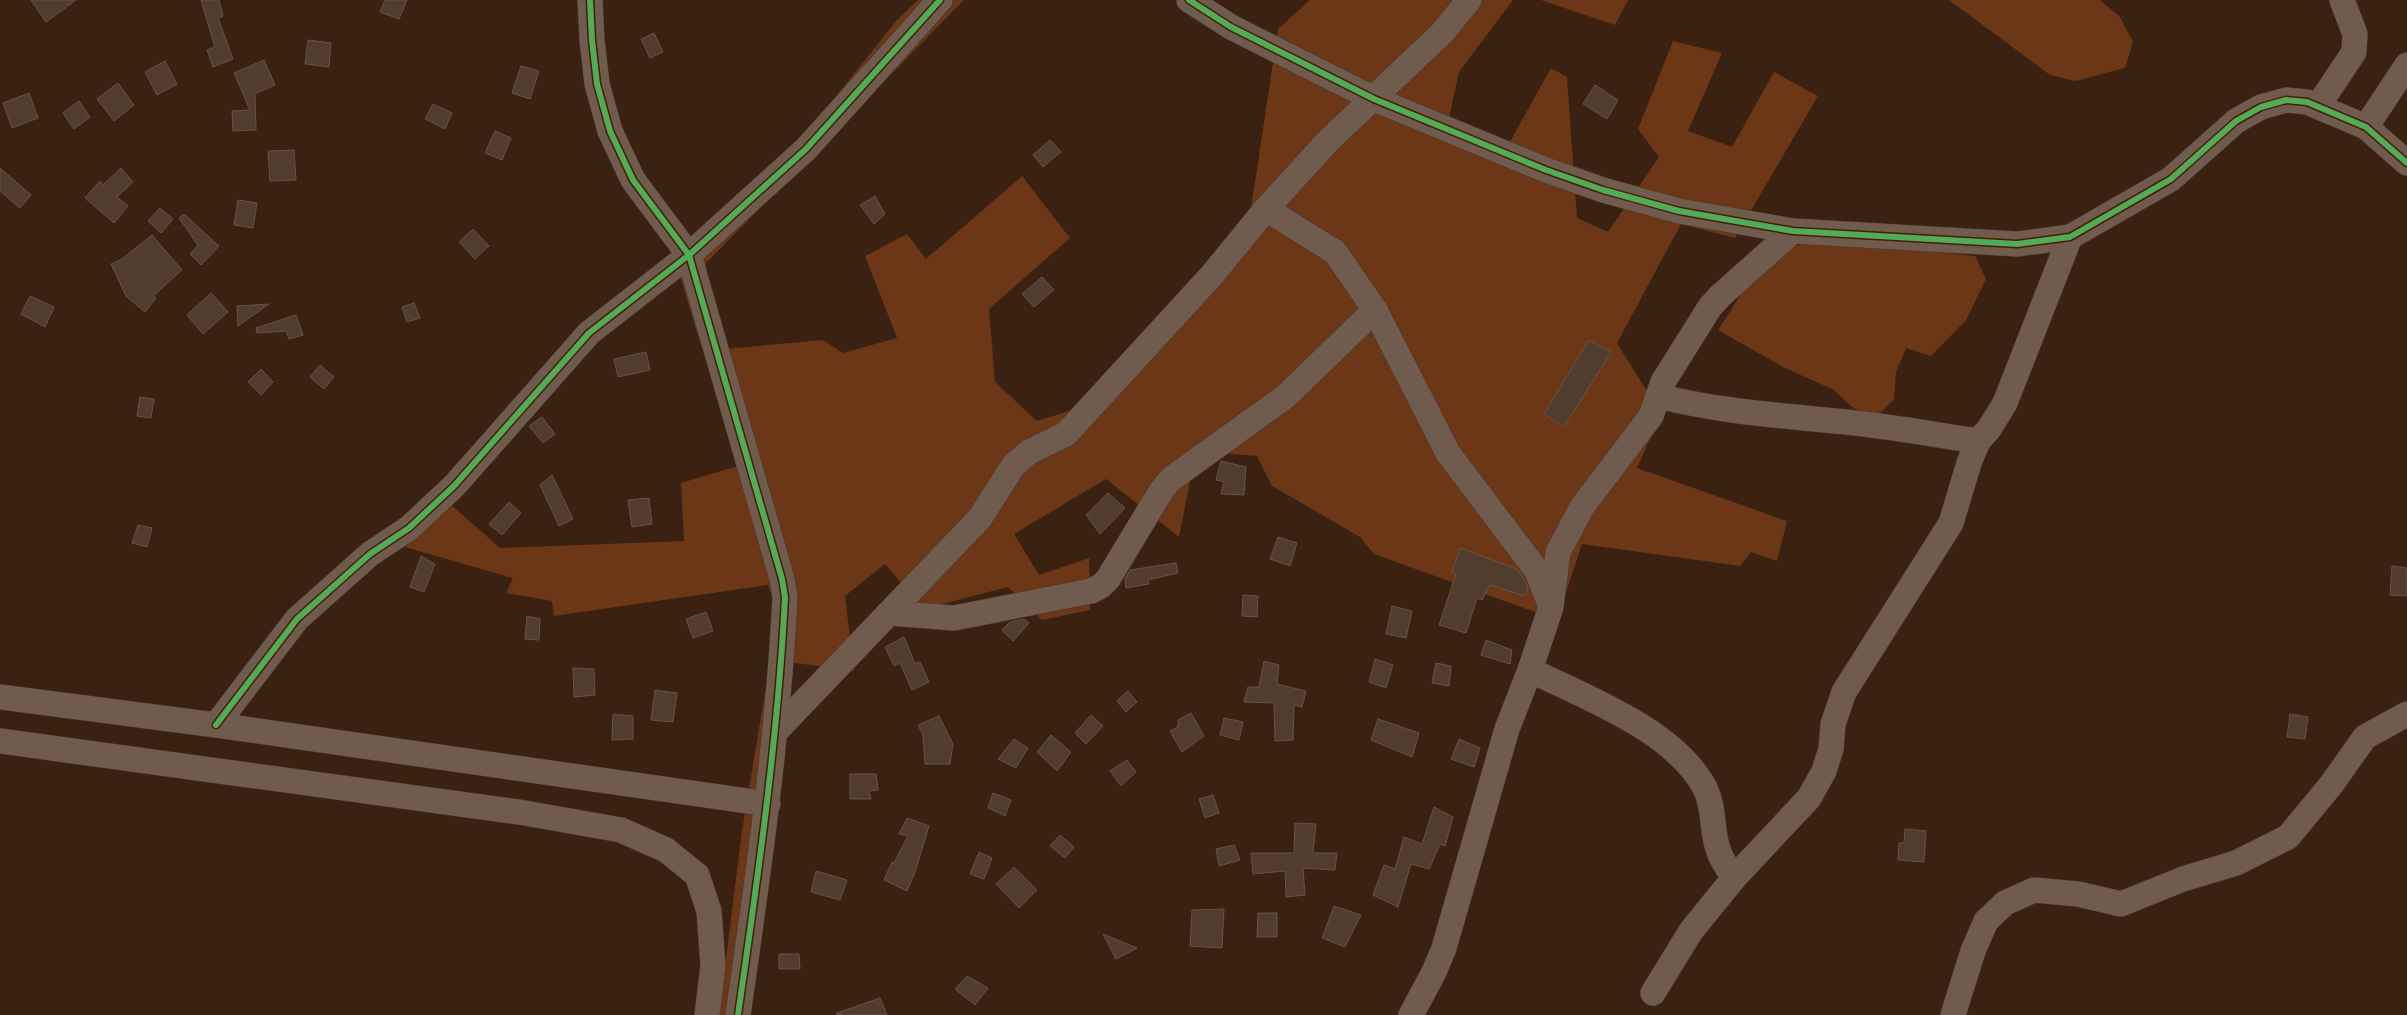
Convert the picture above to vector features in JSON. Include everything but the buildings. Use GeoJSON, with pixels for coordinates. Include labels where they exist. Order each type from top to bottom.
{"type":"FeatureCollection","features":[{"type":"Feature","properties":{"kind":"street"},"geometry":{"type":"LineString","coordinates":[[590,0],[592,40],[598,84],[610,131],[633,180],[690,255],[782,579],[785,597],[776,731],[768,804],[738,1015]]}},
{"type":"Feature","properties":{"kind":"street"},"geometry":{"type":"LineString","coordinates":[[1189,0],[1231,27],[1374,99],[1546,170],[1603,190],[1678,211],[1793,231],[2017,244],[2070,237],[2171,179],[2236,121],[2261,108],[2286,100],[2307,102],[2366,127],[2407,163]]}},
{"type":"Feature","properties":{"kind":"street"},"geometry":{"type":"LineString","coordinates":[[776,731],[980,518],[1013,466],[1029,452],[1066,434],[1212,274],[1266,209],[1328,141],[1442,33],[1469,0]]}},
{"type":"Feature","properties":{"kind":"street"},"geometry":{"type":"LineString","coordinates":[[2318,106],[2354,52],[2354,34],[2342,0]]}},
{"type":"Feature","properties":{"kind":"street"},"geometry":{"type":"LineString","coordinates":[[216,725],[297,618],[370,554],[409,528],[454,486],[589,333],[690,255],[806,149],[934,1]]}},
{"type":"Feature","properties":{"kind":"street"},"geometry":{"type":"LineString","coordinates":[[2366,127],[2407,65]]}},
{"type":"Feature","properties":{"kind":"street"},"geometry":{"type":"LineString","coordinates":[[1266,209],[1335,252],[1375,310],[1448,453],[1537,571],[1551,607]]}},
{"type":"Feature","properties":{"kind":"street"},"geometry":{"type":"LineString","coordinates":[[1411,1015],[1434,972],[1444,948],[1505,734],[1530,670],[1551,607],[1558,552],[1582,507],[1651,416],[1663,382],[1710,308],[1720,296],[1793,231]]}},
{"type":"Feature","properties":{"kind":"street"},"geometry":{"type":"LineString","coordinates":[[1654,993],[1691,931],[1734,878],[1809,798],[1821,778],[1830,749],[1833,724],[1844,692],[1951,523],[1969,463],[1978,441],[1989,429],[2005,403],[2070,237]]}},
{"type":"Feature","properties":{"kind":"street"},"geometry":{"type":"LineString","coordinates":[[890,613],[954,618],[1091,590],[1101,586],[1108,579],[1160,491],[1171,479],[1286,396],[1375,310]]}},
{"type":"Feature","properties":{"kind":"street"},"geometry":{"type":"LineString","coordinates":[[1658,396],[1689,404],[1743,413],[1837,421],[1978,441]]}},
{"type":"Feature","properties":{"kind":"street"},"geometry":{"type":"LineString","coordinates":[[1530,670],[1649,730],[1690,764],[1706,790],[1714,819],[1719,852],[1734,878]]}},
{"type":"Feature","properties":{"kind":"street"},"geometry":{"type":"LineString","coordinates":[[0,697],[216,725],[768,804]]}},
{"type":"Feature","properties":{"kind":"street"},"geometry":{"type":"LineString","coordinates":[[1953,1015],[1973,952],[1986,921],[2005,903],[2034,890],[2078,894],[2121,904],[2183,879],[2236,863],[2288,837],[2331,785],[2365,737],[2407,714]]}},
{"type":"Feature","properties":{"kind":"street"},"geometry":{"type":"LineString","coordinates":[[0,741],[519,812],[621,830],[666,850],[697,875],[710,911],[713,966],[707,1015]]}},
{"type":"Feature","properties":{"kind":"shaded area"},"geometry":{"type":"Polygon","coordinates":[[[918,0],[964,0],[706,263],[710,311],[725,349],[823,340],[843,353],[897,338],[865,256],[907,234],[926,259],[1022,176],[1070,238],[989,309],[995,382],[1037,421],[1111,398],[1249,222],[1278,29],[1310,0],[1513,0],[1459,72],[1445,137],[1501,158],[1551,68],[1567,77],[1577,218],[1608,232],[1659,157],[1638,129],[1673,41],[1722,53],[1688,131],[1732,147],[1774,72],[1818,96],[1735,238],[1681,224],[1617,343],[1661,414],[1637,468],[1787,521],[1777,561],[1751,552],[1740,566],[1582,544],[1557,620],[1374,554],[1360,537],[1272,486],[1257,456],[1196,451],[1179,537],[1106,479],[1014,534],[1039,575],[1089,558],[1090,610],[1042,620],[1008,587],[923,609],[885,564],[845,596],[854,671],[788,662],[742,1015],[719,1015],[742,831],[778,614],[768,585],[554,616],[552,601],[506,593],[513,578],[405,547],[449,503],[500,548],[684,541],[681,483],[738,466],[674,257],[805,135],[897,20],[918,0]]]}},
{"type":"Feature","properties":{"kind":"shaded area"},"geometry":{"type":"Polygon","coordinates":[[[1541,0],[1628,0],[1615,25],[1541,0]]]}},
{"type":"Feature","properties":{"kind":"shaded area"},"geometry":{"type":"Polygon","coordinates":[[[1949,0],[2100,0],[2120,17],[2133,42],[2125,68],[2075,81],[2050,75],[1949,0]]]}},
{"type":"Feature","properties":{"kind":"shaded area"},"geometry":{"type":"Polygon","coordinates":[[[1814,240],[1975,256],[1986,279],[1966,320],[1931,356],[1906,348],[1896,372],[1894,399],[1876,417],[1853,408],[1834,390],[1785,368],[1718,330],[1747,285],[1787,249],[1814,240]]]}},
{"type":"Feature","properties":{"kind":"cycle path"},"geometry":{"type":"LineString","coordinates":[[590,0],[597,84],[610,131],[633,180],[689,255],[782,579],[785,597],[778,702],[760,859],[738,1015]]}},
{"type":"Feature","properties":{"kind":"cycle path"},"geometry":{"type":"LineString","coordinates":[[216,725],[297,619],[370,554],[409,528],[454,486],[589,333],[689,255],[806,149],[940,0]]}},
{"type":"Feature","properties":{"kind":"cycle path"},"geometry":{"type":"LineString","coordinates":[[1189,0],[1231,27],[1374,99],[1546,170],[1603,190],[1679,211],[1793,231],[2017,244],[2070,237],[2171,179],[2236,121],[2261,107],[2286,100],[2307,102],[2366,127],[2407,163]]}}]}
